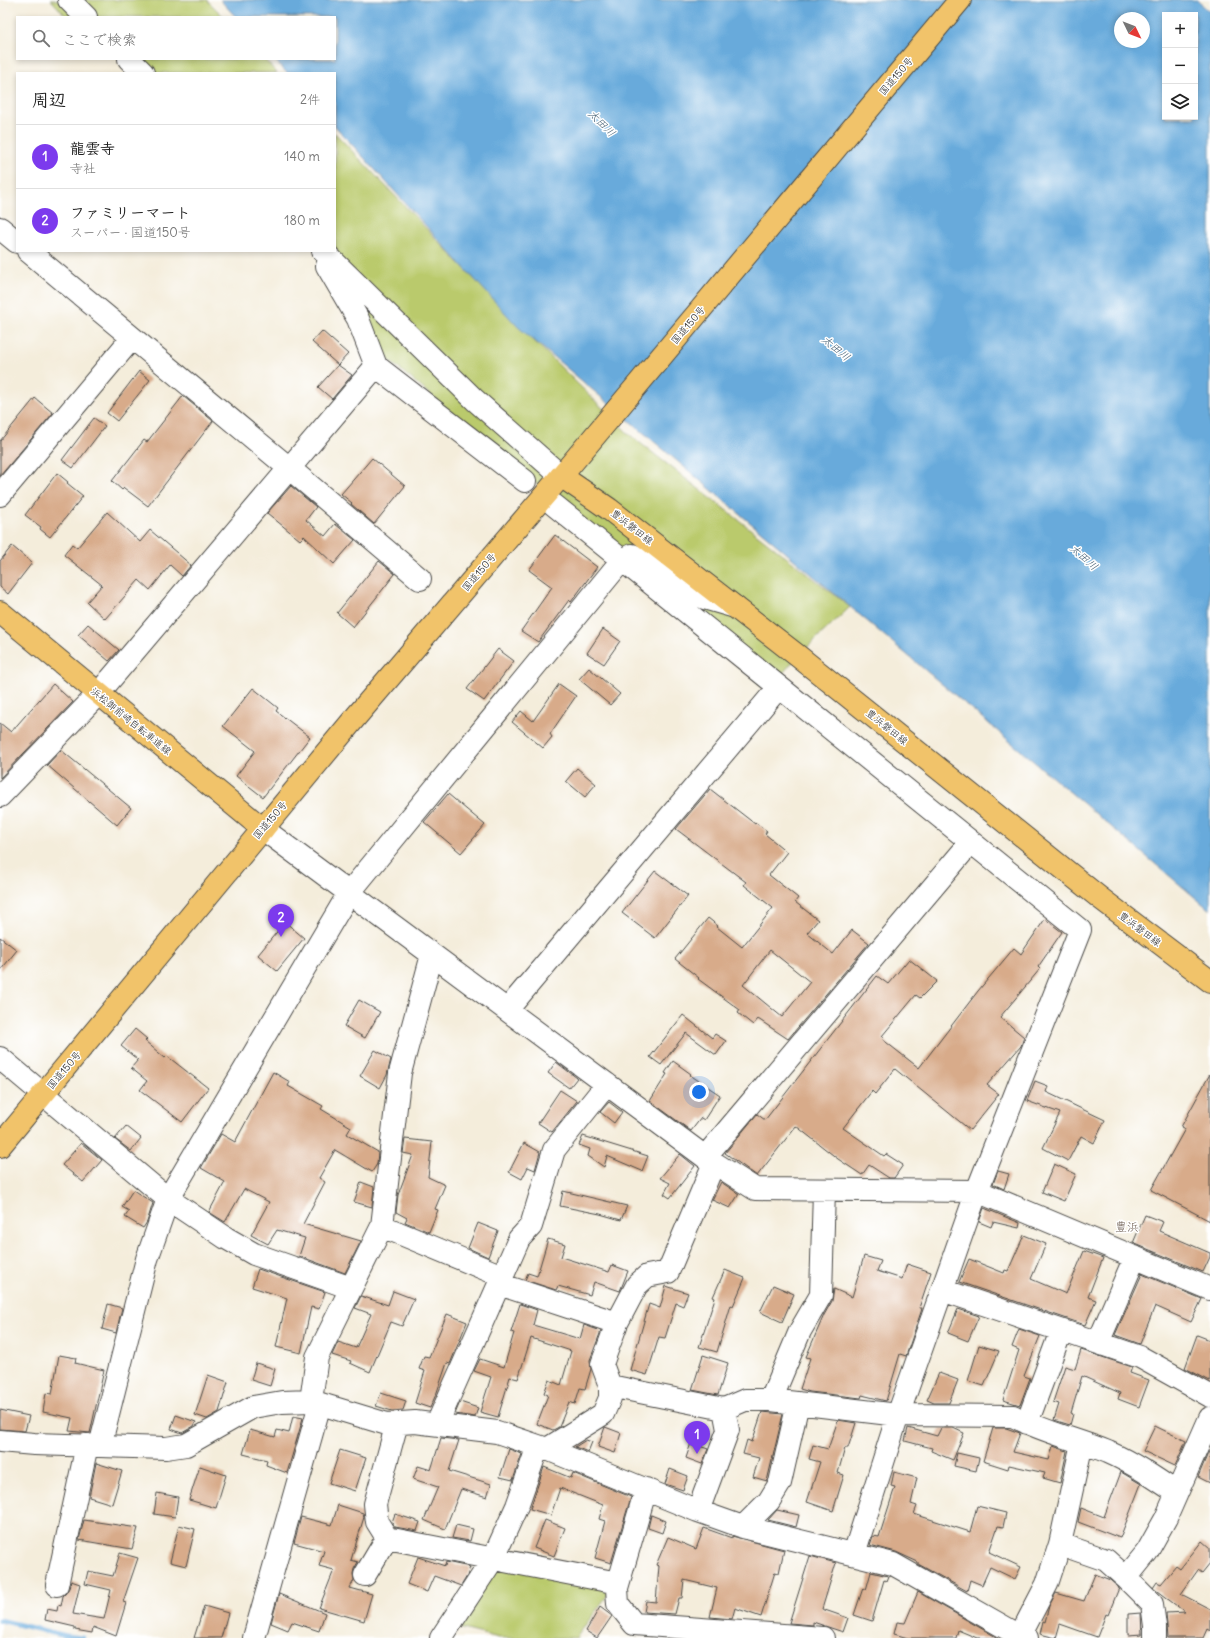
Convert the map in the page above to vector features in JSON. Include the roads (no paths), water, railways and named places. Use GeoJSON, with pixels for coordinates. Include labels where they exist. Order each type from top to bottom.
{"type":"FeatureCollection","features":[{"type":"Feature","properties":{"kind":"main road","name":"国道150号"},"geometry":{"type":"LineString","coordinates":[[0,1146],[354,719],[564,473],[960,0]]}},
{"type":"Feature","properties":{"kind":"main road","name":"豊浜磐田線"},"geometry":{"type":"LineString","coordinates":[[564,473],[804,661],[1100,898],[1210,981]]}},
{"type":"Feature","properties":{"kind":"main road","name":"浜松御前崎自転車道線"},"geometry":{"type":"LineString","coordinates":[[0,612],[263,829]]}},
{"type":"Feature","properties":{"kind":"street"},"geometry":{"type":"LineString","coordinates":[[69,0],[85,16]]}},
{"type":"Feature","properties":{"kind":"street"},"geometry":{"type":"LineString","coordinates":[[130,60],[142,72]]}},
{"type":"Feature","properties":{"kind":"street"},"geometry":{"type":"LineString","coordinates":[[0,228],[16,241]]}},
{"type":"Feature","properties":{"kind":"street"},"geometry":{"type":"LineString","coordinates":[[29,252],[420,579]]}},
{"type":"Feature","properties":{"kind":"street"},"geometry":{"type":"LineString","coordinates":[[319,252],[358,319],[376,366],[525,481]]}},
{"type":"Feature","properties":{"kind":"street"},"geometry":{"type":"LineString","coordinates":[[324,252],[474,400],[564,473]]}},
{"type":"Feature","properties":{"kind":"street"},"geometry":{"type":"LineString","coordinates":[[0,496],[132,338]]}},
{"type":"Feature","properties":{"kind":"street"},"geometry":{"type":"LineString","coordinates":[[0,796],[98,694],[376,366]]}},
{"type":"Feature","properties":{"kind":"street"},"geometry":{"type":"LineString","coordinates":[[554,505],[1080,930],[977,1191],[898,1415],[854,1554]]}},
{"type":"Feature","properties":{"kind":"street"},"geometry":{"type":"LineString","coordinates":[[57,1585],[93,1446],[147,1259],[168,1199],[348,893],[622,560],[632,555],[654,564],[704,598],[734,606]]}},
{"type":"Feature","properties":{"kind":"street"},"geometry":{"type":"LineString","coordinates":[[507,1010],[779,687]]}},
{"type":"Feature","properties":{"kind":"street"},"geometry":{"type":"LineString","coordinates":[[263,829],[710,1160],[756,1189],[977,1191],[1210,1289]]}},
{"type":"Feature","properties":{"kind":"street"},"geometry":{"type":"LineString","coordinates":[[441,1638],[493,1559],[543,1447],[603,1414],[610,1398],[610,1386],[602,1364],[617,1323],[637,1285],[647,1276],[668,1272],[710,1160],[971,842]]}},
{"type":"Feature","properties":{"kind":"street"},"geometry":{"type":"LineString","coordinates":[[254,1638],[315,1402],[317,1357],[382,1226],[400,1073],[432,955]]}},
{"type":"Feature","properties":{"kind":"street"},"geometry":{"type":"LineString","coordinates":[[0,1058],[168,1199],[226,1238],[254,1254],[351,1288]]}},
{"type":"Feature","properties":{"kind":"street"},"geometry":{"type":"LineString","coordinates":[[437,1424],[519,1239],[531,1226],[554,1150],[606,1084]]}},
{"type":"Feature","properties":{"kind":"street"},"geometry":{"type":"LineString","coordinates":[[770,1400],[800,1331],[821,1295],[824,1190]]}},
{"type":"Feature","properties":{"kind":"street"},"geometry":{"type":"LineString","coordinates":[[382,1226],[501,1280],[617,1323]]}},
{"type":"Feature","properties":{"kind":"street"},"geometry":{"type":"LineString","coordinates":[[1098,1343],[1134,1257]]}},
{"type":"Feature","properties":{"kind":"street"},"geometry":{"type":"LineString","coordinates":[[942,1290],[1140,1358],[1210,1396]]}},
{"type":"Feature","properties":{"kind":"street"},"geometry":{"type":"LineString","coordinates":[[1027,1423],[1061,1331]]}},
{"type":"Feature","properties":{"kind":"street"},"geometry":{"type":"LineString","coordinates":[[610,1386],[724,1409],[745,1400],[770,1400],[898,1415],[1013,1416],[1027,1423],[1107,1452],[1140,1468],[1177,1493]]}},
{"type":"Feature","properties":{"kind":"street"},"geometry":{"type":"LineString","coordinates":[[0,1441],[34,1444],[166,1448],[186,1446],[254,1407],[282,1402],[315,1402],[387,1424],[415,1422],[497,1432],[543,1447],[698,1510],[743,1526],[893,1564],[1021,1637],[1047,1584],[1060,1544],[1082,1443]]}},
{"type":"Feature","properties":{"kind":"street"},"geometry":{"type":"LineString","coordinates":[[743,1526],[769,1501],[780,1483],[798,1403]]}},
{"type":"Feature","properties":{"kind":"street"},"geometry":{"type":"LineString","coordinates":[[698,1510],[728,1430],[724,1409]]}},
{"type":"Feature","properties":{"kind":"street"},"geometry":{"type":"LineString","coordinates":[[1126,1578],[1147,1552],[1166,1518],[1210,1418]]}},
{"type":"Feature","properties":{"kind":"street"},"geometry":{"type":"LineString","coordinates":[[397,1423],[375,1504],[377,1522],[387,1538],[618,1583]]}},
{"type":"Feature","properties":{"kind":"street"},"geometry":{"type":"LineString","coordinates":[[646,1489],[617,1588],[618,1604],[634,1624],[823,1638]]}},
{"type":"Feature","properties":{"kind":"street"},"geometry":{"type":"LineString","coordinates":[[365,1575],[387,1538]]}},
{"type":"Feature","properties":{"kind":"street"},"geometry":{"type":"LineString","coordinates":[[1060,1544],[1106,1560],[1126,1578],[1152,1604],[1155,1638]]}},
{"type":"Feature","properties":{"kind":"water","name":"太田川"},"geometry":{"type":"Polygon","coordinates":[[[220,0],[1197,0],[1210,12],[1210,910],[518,327],[336,127],[336,72],[286,72],[275,60],[336,60],[336,16],[235,16],[220,0]]]}},
{"type":"Feature","properties":{"kind":"waterway"},"geometry":{"type":"LineString","coordinates":[[0,1620],[66,1636],[82,1638]]}},
{"type":"Feature","properties":{"kind":"place","name":"ファミリーマート"},"geometry":{"type":"Point","coordinates":[281,937]}},
{"type":"Feature","properties":{"kind":"place","name":"龍雲寺"},"geometry":{"type":"Point","coordinates":[697,1454]}},
{"type":"Feature","properties":{"kind":"district","name":"豊浜"},"geometry":{"type":"Point","coordinates":[1127,1226]}}]}
